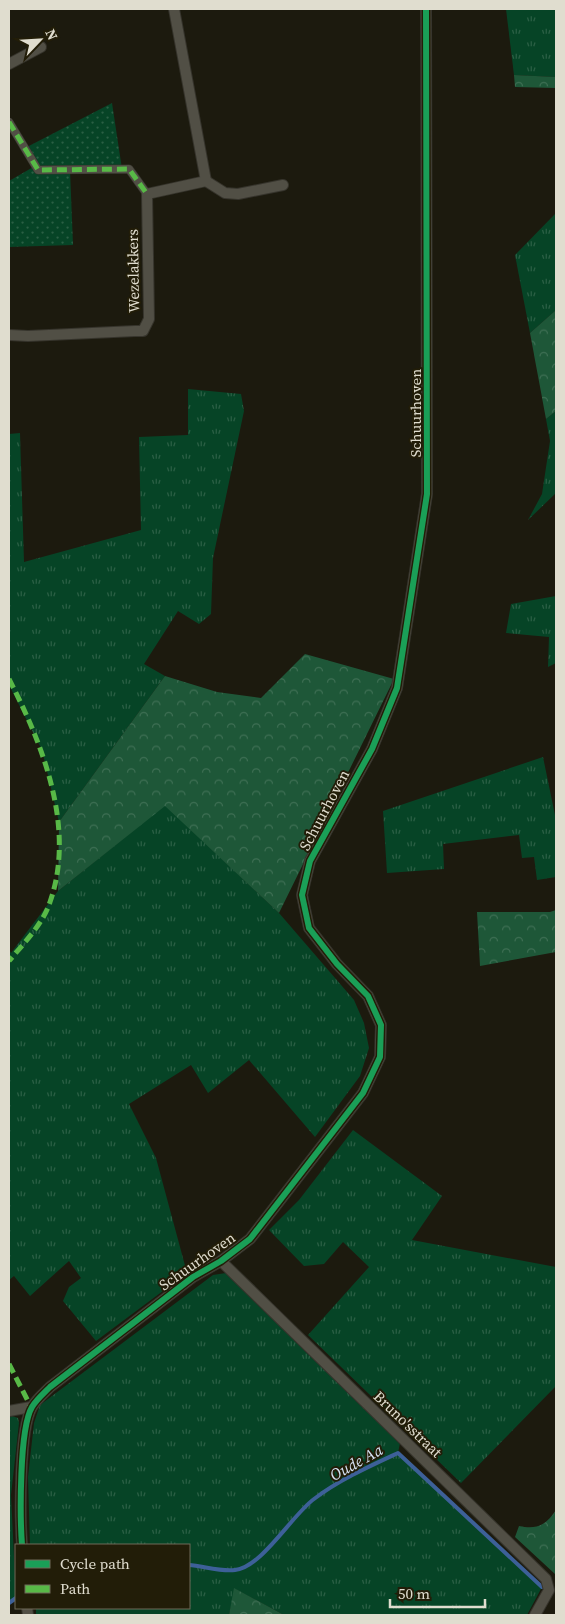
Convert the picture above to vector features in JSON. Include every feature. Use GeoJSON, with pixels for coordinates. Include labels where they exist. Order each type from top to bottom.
{"type":"FeatureCollection","features":[{"type":"Feature","properties":{"kind":"street"},"geometry":{"type":"LineString","coordinates":[[174,9],[206,181]]}},
{"type":"Feature","properties":{"kind":"street","name":"Schuurhoven"},"geometry":{"type":"LineString","coordinates":[[22,1544],[19,1508],[27,1423],[32,1407],[50,1387],[193,1276],[221,1261],[250,1239],[288,1193],[363,1093],[380,1057],[380,1025],[368,996],[337,964],[309,928],[302,895],[310,861],[372,749],[398,688],[427,494],[426,9]]}},
{"type":"Feature","properties":{"kind":"street"},"geometry":{"type":"LineString","coordinates":[[9,64],[41,48]]}},
{"type":"Feature","properties":{"kind":"street"},"geometry":{"type":"LineString","coordinates":[[9,122],[38,170],[130,168],[148,194],[206,181],[225,193],[238,194],[283,185]]}},
{"type":"Feature","properties":{"kind":"street","name":"Wezelakkers"},"geometry":{"type":"LineString","coordinates":[[9,334],[28,336],[143,331],[149,319],[148,194]]}},
{"type":"Feature","properties":{"kind":"street","name":"Bruno'sstraat"},"geometry":{"type":"LineString","coordinates":[[221,1261],[546,1579],[549,1590],[536,1615]]}},
{"type":"Feature","properties":{"kind":"street"},"geometry":{"type":"LineString","coordinates":[[9,1411],[32,1407]]}},
{"type":"Feature","properties":{"kind":"green space"},"geometry":{"type":"Polygon","coordinates":[[[506,9],[556,9],[556,77],[514,75],[506,9]]]}},
{"type":"Feature","properties":{"kind":"green space"},"geometry":{"type":"Polygon","coordinates":[[[514,75],[556,77],[556,88],[515,87],[514,75]]]}},
{"type":"Feature","properties":{"kind":"green space"},"geometry":{"type":"Polygon","coordinates":[[[112,103],[122,169],[70,170],[73,245],[9,247],[9,181],[35,166],[25,148],[112,103]]]}},
{"type":"Feature","properties":{"kind":"green space"},"geometry":{"type":"Polygon","coordinates":[[[556,213],[556,310],[530,333],[515,255],[556,213]]]}},
{"type":"Feature","properties":{"kind":"green space"},"geometry":{"type":"Polygon","coordinates":[[[556,310],[556,411],[546,419],[530,333],[556,310]]]}},
{"type":"Feature","properties":{"kind":"green space"},"geometry":{"type":"Polygon","coordinates":[[[188,389],[241,394],[244,411],[213,558],[211,614],[199,624],[178,611],[144,664],[165,676],[59,822],[42,750],[9,685],[9,434],[20,433],[24,562],[141,530],[139,437],[188,435],[188,389]]]}},
{"type":"Feature","properties":{"kind":"green space"},"geometry":{"type":"Polygon","coordinates":[[[556,411],[556,493],[528,520],[542,494],[550,441],[546,419],[556,411]]]}},
{"type":"Feature","properties":{"kind":"green space"},"geometry":{"type":"Polygon","coordinates":[[[556,596],[556,663],[548,667],[549,637],[506,633],[511,604],[556,596]]]}},
{"type":"Feature","properties":{"kind":"green space"},"geometry":{"type":"Polygon","coordinates":[[[305,654],[394,679],[279,913],[165,806],[58,891],[59,822],[165,676],[217,692],[261,698],[305,654]]]}},
{"type":"Feature","properties":{"kind":"green space"},"geometry":{"type":"Polygon","coordinates":[[[543,757],[556,820],[556,877],[537,880],[534,857],[522,858],[519,835],[443,844],[444,869],[387,873],[383,811],[543,757]]]}},
{"type":"Feature","properties":{"kind":"green space"},"geometry":{"type":"Polygon","coordinates":[[[165,805],[279,913],[354,1000],[364,1023],[369,1048],[360,1076],[315,1137],[249,1060],[208,1093],[191,1065],[129,1104],[156,1158],[187,1273],[96,1341],[63,1301],[69,1287],[81,1278],[69,1261],[30,1296],[14,1276],[9,1280],[9,949],[11,953],[58,891],[165,805]]]}},
{"type":"Feature","properties":{"kind":"green space"},"geometry":{"type":"Polygon","coordinates":[[[556,910],[556,952],[480,966],[477,912],[550,912],[556,910]]]}},
{"type":"Feature","properties":{"kind":"green space"},"geometry":{"type":"Polygon","coordinates":[[[353,1130],[442,1196],[412,1240],[556,1267],[556,1386],[461,1483],[308,1335],[369,1267],[343,1242],[324,1264],[304,1266],[269,1230],[299,1200],[353,1130]]]}},
{"type":"Feature","properties":{"kind":"green space"},"geometry":{"type":"Polygon","coordinates":[[[226,1273],[400,1443],[398,1453],[542,1587],[527,1615],[284,1615],[235,1589],[229,1615],[36,1615],[36,1609],[190,1609],[190,1544],[30,1544],[28,1477],[34,1423],[40,1405],[213,1275],[226,1273]]]}},
{"type":"Feature","properties":{"kind":"green space"},"geometry":{"type":"Polygon","coordinates":[[[9,1417],[18,1418],[19,1423],[11,1495],[15,1599],[9,1603],[9,1417]]]}},
{"type":"Feature","properties":{"kind":"green space"},"geometry":{"type":"Polygon","coordinates":[[[556,1510],[556,1584],[555,1574],[515,1537],[519,1526],[536,1527],[541,1525],[556,1510]]]}},
{"type":"Feature","properties":{"kind":"green space"},"geometry":{"type":"Polygon","coordinates":[[[234,1588],[284,1615],[229,1615],[234,1588]]]}},
{"type":"Feature","properties":{"kind":"waterway","name":"Oude Aa"},"geometry":{"type":"LineString","coordinates":[[190,1565],[218,1570],[235,1570],[245,1567],[256,1560],[314,1499],[344,1480],[398,1453],[542,1587]]}},
{"type":"Feature","properties":{"kind":"waterway","name":"Oude Aa"},"geometry":{"type":"LineString","coordinates":[[9,1603],[15,1599]]}},
{"type":"Feature","properties":{"kind":"marked path"},"geometry":{"type":"LineString","coordinates":[[9,122],[38,170],[129,169],[147,194]]}},
{"type":"Feature","properties":{"kind":"marked path"},"geometry":{"type":"LineString","coordinates":[[9,679],[22,704],[44,759],[57,816],[59,845],[57,874],[47,910],[32,933],[9,961]]}},
{"type":"Feature","properties":{"kind":"marked path"},"geometry":{"type":"LineString","coordinates":[[9,1364],[31,1407]]}},
{"type":"Feature","properties":{"kind":"cycle path"},"geometry":{"type":"LineString","coordinates":[[22,1544],[21,1495],[23,1453],[28,1418],[34,1404],[50,1387],[193,1277],[221,1261],[250,1239],[363,1093],[380,1057],[381,1025],[368,996],[337,964],[309,928],[302,895],[310,861],[372,749],[397,688],[427,494],[426,9]]}}]}
